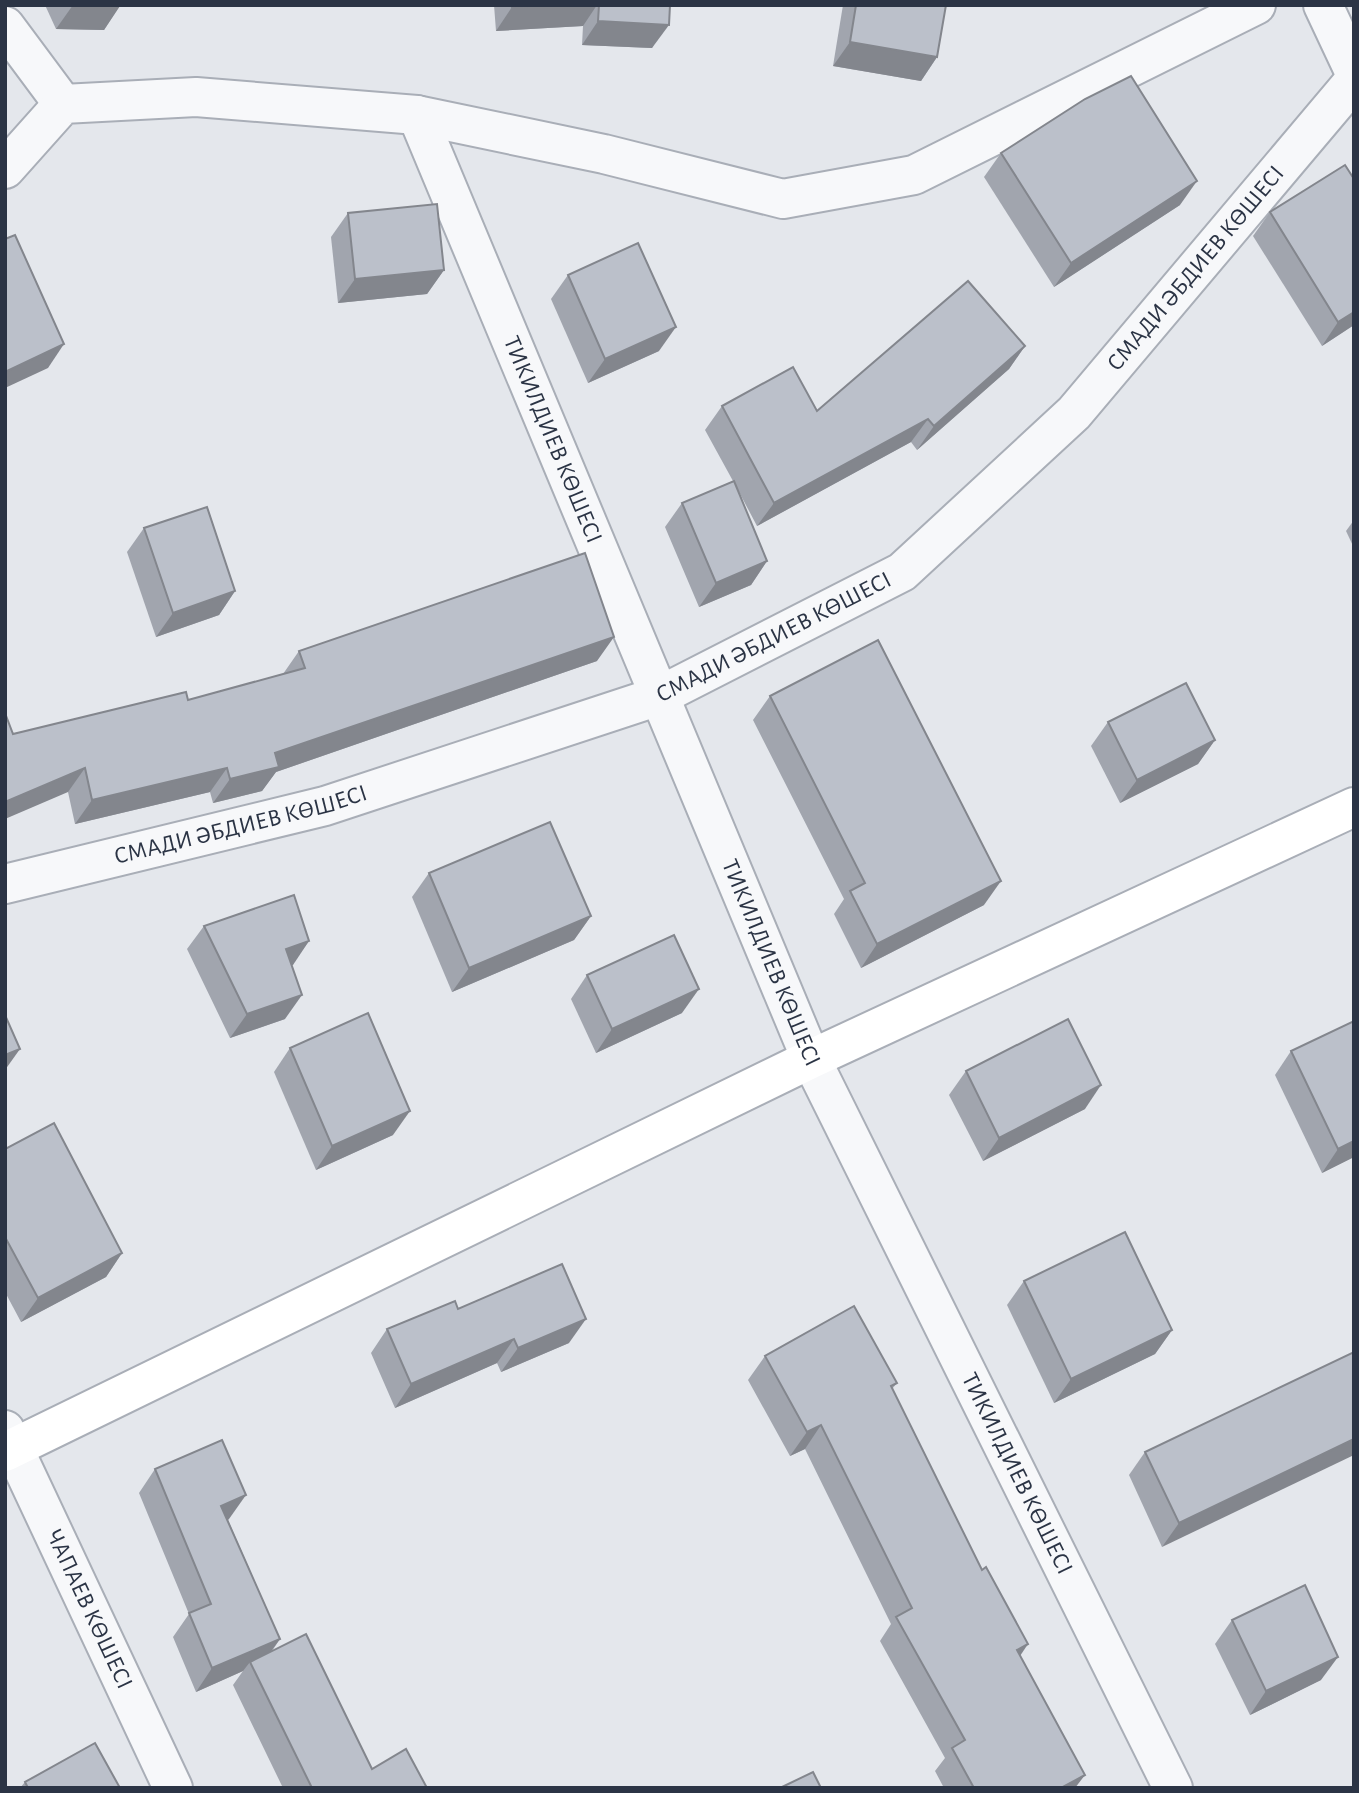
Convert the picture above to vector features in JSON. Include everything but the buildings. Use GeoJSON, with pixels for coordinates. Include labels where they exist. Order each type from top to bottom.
{"type":"FeatureCollection","features":[{"type":"Feature","properties":{"kind":"main road"},"geometry":{"type":"LineString","coordinates":[[8,1443],[811,1059],[1354,807]]}},
{"type":"Feature","properties":{"kind":"street"},"geometry":{"type":"LineString","coordinates":[[5,169],[63,104],[196,97],[417,115],[604,154],[783,199],[914,175],[1256,5]]}},
{"type":"Feature","properties":{"kind":"street"},"geometry":{"type":"LineString","coordinates":[[1323,5],[1354,71]]}},
{"type":"Feature","properties":{"kind":"street"},"geometry":{"type":"LineString","coordinates":[[5,26],[63,104]]}},
{"type":"Feature","properties":{"kind":"street","name":"СМАДИ ӘБДИЕВ КӨШЕСІ"},"geometry":{"type":"LineString","coordinates":[[5,884],[325,806],[659,696],[902,572],[1074,413],[1354,82]]}},
{"type":"Feature","properties":{"kind":"street","name":"ТИКИЛДИЕВ КӨШЕСІ"},"geometry":{"type":"LineString","coordinates":[[417,115],[811,1059],[1173,1788]]}},
{"type":"Feature","properties":{"kind":"street","name":"ЧАПАЕВ КӨШЕСІ"},"geometry":{"type":"LineString","coordinates":[[8,1443],[173,1788]]}}]}
